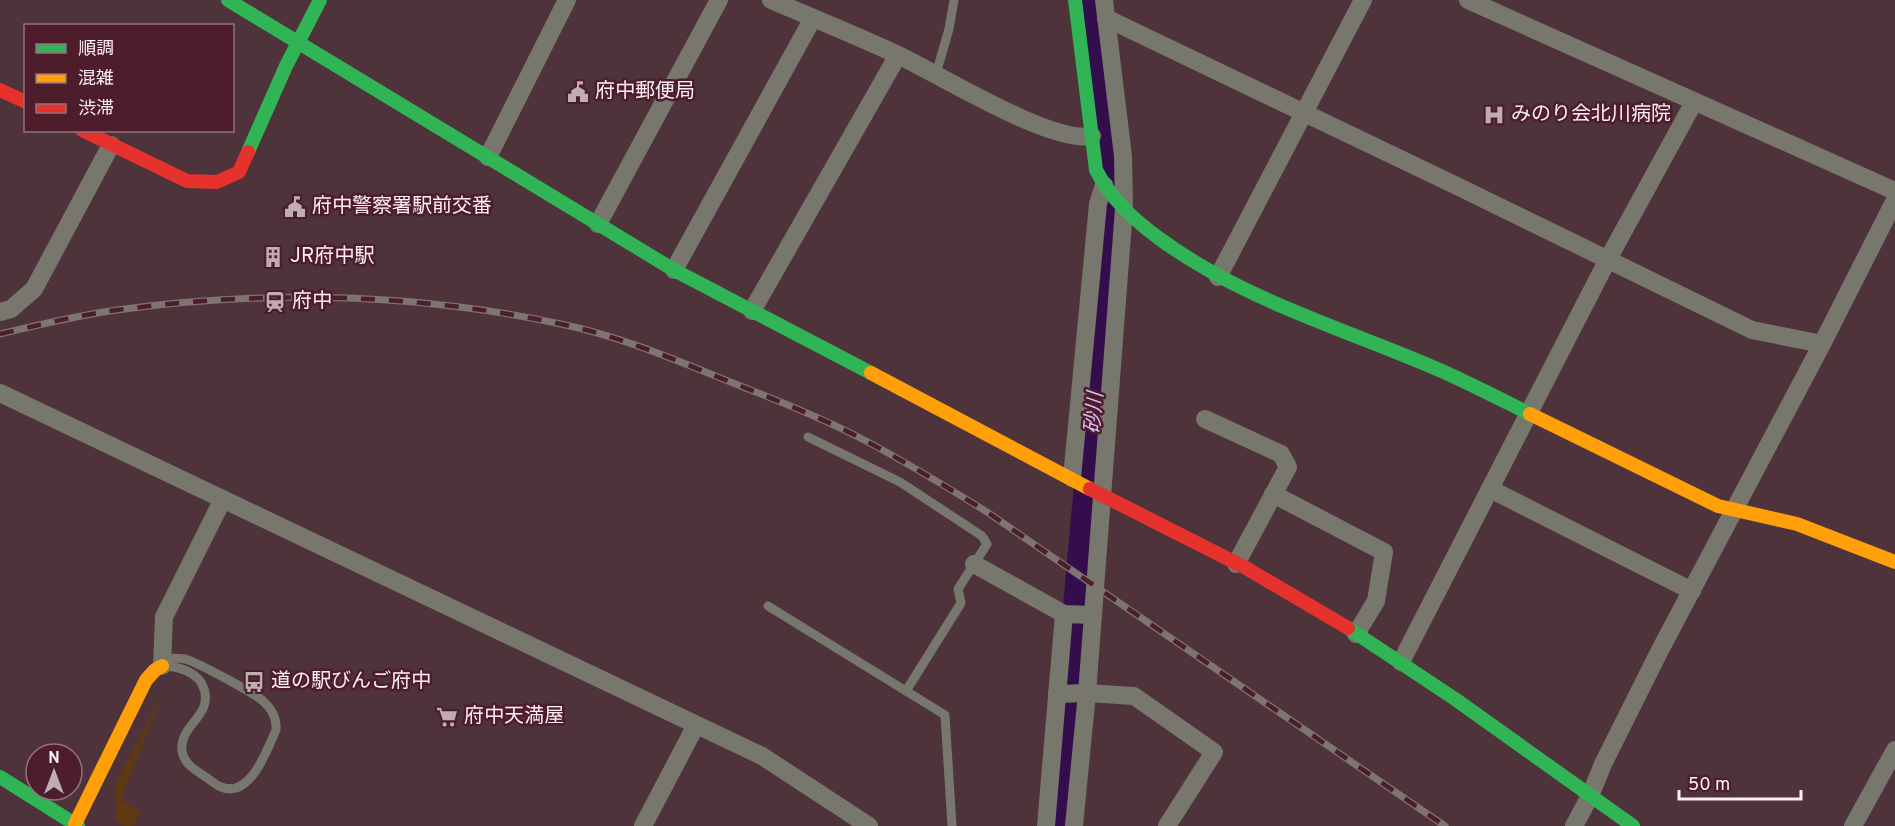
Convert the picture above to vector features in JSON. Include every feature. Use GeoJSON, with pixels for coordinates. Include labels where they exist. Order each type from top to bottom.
{"type":"FeatureCollection","features":[{"type":"Feature","properties":{"kind":"main road"},"geometry":{"type":"LineString","coordinates":[[228,0],[674,270],[1072,478],[1103,497],[1270,580],[1401,662],[1633,826]]}},
{"type":"Feature","properties":{"kind":"main road"},"geometry":{"type":"LineString","coordinates":[[86,132],[187,181],[217,182],[239,172],[286,66],[320,0]]}},
{"type":"Feature","properties":{"kind":"main road"},"geometry":{"type":"LineString","coordinates":[[1075,0],[1096,170],[1104,185],[1124,209],[1186,258],[1218,277],[1322,324],[1444,372],[1719,506],[1797,524],[1895,562]]}},
{"type":"Feature","properties":{"kind":"main road"},"geometry":{"type":"LineString","coordinates":[[0,90],[24,101]]}},
{"type":"Feature","properties":{"kind":"main road"},"geometry":{"type":"LineString","coordinates":[[0,777],[71,824],[146,680],[162,666]]}},
{"type":"Feature","properties":{"kind":"street"},"geometry":{"type":"LineString","coordinates":[[488,157],[567,0]]}},
{"type":"Feature","properties":{"kind":"street"},"geometry":{"type":"LineString","coordinates":[[598,224],[719,0]]}},
{"type":"Feature","properties":{"kind":"street"},"geometry":{"type":"LineString","coordinates":[[773,0],[898,55],[1030,122],[1081,138],[1092,136]]}},
{"type":"Feature","properties":{"kind":"street"},"geometry":{"type":"LineString","coordinates":[[1218,277],[1302,112],[1363,0]]}},
{"type":"Feature","properties":{"kind":"street"},"geometry":{"type":"LineString","coordinates":[[1468,0],[1895,191]]}},
{"type":"Feature","properties":{"kind":"street"},"geometry":{"type":"LineString","coordinates":[[1105,9],[1302,112],[1752,330],[1822,344]]}},
{"type":"Feature","properties":{"kind":"street"},"geometry":{"type":"LineString","coordinates":[[1074,826],[1088,693],[1124,209],[1123,156],[1105,9]]}},
{"type":"Feature","properties":{"kind":"street"},"geometry":{"type":"LineString","coordinates":[[674,270],[813,18]]}},
{"type":"Feature","properties":{"kind":"street"},"geometry":{"type":"LineString","coordinates":[[752,311],[898,55]]}},
{"type":"Feature","properties":{"kind":"street"},"geometry":{"type":"LineString","coordinates":[[1401,662],[1607,261],[1694,102]]}},
{"type":"Feature","properties":{"kind":"street"},"geometry":{"type":"LineString","coordinates":[[0,312],[11,309],[34,289],[111,145]]}},
{"type":"Feature","properties":{"kind":"street"},"geometry":{"type":"LineString","coordinates":[[1072,478],[1098,204],[1104,185]]}},
{"type":"Feature","properties":{"kind":"street"},"geometry":{"type":"LineString","coordinates":[[1574,826],[1603,764],[1895,200]]}},
{"type":"Feature","properties":{"kind":"street"},"geometry":{"type":"LineString","coordinates":[[0,393],[762,756],[869,826]]}},
{"type":"Feature","properties":{"kind":"street"},"geometry":{"type":"LineString","coordinates":[[1205,419],[1281,454],[1288,467],[1236,564]]}},
{"type":"Feature","properties":{"kind":"street"},"geometry":{"type":"LineString","coordinates":[[1490,489],[1692,591]]}},
{"type":"Feature","properties":{"kind":"street"},"geometry":{"type":"LineString","coordinates":[[1273,494],[1384,552],[1376,601],[1356,634]]}},
{"type":"Feature","properties":{"kind":"street"},"geometry":{"type":"LineString","coordinates":[[162,666],[164,617],[223,499]]}},
{"type":"Feature","properties":{"kind":"street"},"geometry":{"type":"LineString","coordinates":[[974,564],[1064,614],[1093,615]]}},
{"type":"Feature","properties":{"kind":"street"},"geometry":{"type":"LineString","coordinates":[[1046,826],[1064,614]]}},
{"type":"Feature","properties":{"kind":"street"},"geometry":{"type":"LineString","coordinates":[[1057,694],[1088,693],[1134,696],[1214,752],[1167,826]]}},
{"type":"Feature","properties":{"kind":"street"},"geometry":{"type":"LineString","coordinates":[[643,826],[696,725]]}},
{"type":"Feature","properties":{"kind":"street"},"geometry":{"type":"LineString","coordinates":[[1853,826],[1895,750]]}},
{"type":"Feature","properties":{"kind":"lane"},"geometry":{"type":"LineString","coordinates":[[936,74],[949,29],[954,0]]}},
{"type":"Feature","properties":{"kind":"lane"},"geometry":{"type":"LineString","coordinates":[[808,437],[900,482],[982,536],[987,544],[958,589],[961,603],[906,691]]}},
{"type":"Feature","properties":{"kind":"lane"},"geometry":{"type":"LineString","coordinates":[[768,606],[945,715],[952,826]]}},
{"type":"Feature","properties":{"kind":"lane"},"geometry":{"type":"LineString","coordinates":[[174,658],[188,660],[261,699],[272,711],[277,721],[276,730],[250,780],[243,787],[222,788],[185,762],[182,752],[183,736],[204,708],[206,700],[204,689],[198,678],[191,674],[174,666],[162,666],[174,658]]}},
{"type":"Feature","properties":{"kind":"shaded area"},"geometry":{"type":"Polygon","coordinates":[[[164,690],[121,799],[140,812],[133,826],[123,826],[115,818],[115,786],[164,690]]]}},
{"type":"Feature","properties":{"kind":"waterway","name":"砂川"},"geometry":{"type":"LineString","coordinates":[[1060,826],[1061,783],[1112,220],[1112,151],[1092,0]]}},
{"type":"Feature","properties":{"kind":"railway"},"geometry":{"type":"LineString","coordinates":[[0,334],[58,320],[173,304],[228,299],[340,298],[451,306],[506,314],[561,324],[638,346],[829,423],[927,475],[987,512],[1445,826]]}},
{"type":"Feature","properties":{"kind":"traffic: fast"},"geometry":{"type":"LineString","coordinates":[[228,0],[674,270],[871,373]]}},
{"type":"Feature","properties":{"kind":"traffic: fast"},"geometry":{"type":"LineString","coordinates":[[248,152],[286,66],[320,0]]}},
{"type":"Feature","properties":{"kind":"traffic: fast"},"geometry":{"type":"LineString","coordinates":[[1075,0],[1096,170],[1116,200],[1132,216],[1160,239],[1193,261],[1263,298],[1444,372],[1530,414]]}},
{"type":"Feature","properties":{"kind":"traffic: fast"},"geometry":{"type":"LineString","coordinates":[[1348,628],[1455,699],[1633,826]]}},
{"type":"Feature","properties":{"kind":"traffic: fast"},"geometry":{"type":"LineString","coordinates":[[0,777],[78,826]]}},
{"type":"Feature","properties":{"kind":"traffic: slow"},"geometry":{"type":"LineString","coordinates":[[871,373],[1090,489]]}},
{"type":"Feature","properties":{"kind":"traffic: slow"},"geometry":{"type":"LineString","coordinates":[[1530,414],[1718,506],[1797,524],[1895,562]]}},
{"type":"Feature","properties":{"kind":"traffic: slow"},"geometry":{"type":"LineString","coordinates":[[75,824],[146,680],[162,666]]}},
{"type":"Feature","properties":{"kind":"traffic: jam"},"geometry":{"type":"LineString","coordinates":[[0,90],[24,101]]}},
{"type":"Feature","properties":{"kind":"traffic: jam"},"geometry":{"type":"LineString","coordinates":[[86,132],[187,181],[217,182],[239,172],[248,152]]}},
{"type":"Feature","properties":{"kind":"traffic: jam"},"geometry":{"type":"LineString","coordinates":[[1090,489],[1246,568],[1348,628]]}},
{"type":"Feature","properties":{"kind":"place","name":"府中郵便局"},"geometry":{"type":"Point","coordinates":[578,92]}},
{"type":"Feature","properties":{"kind":"place","name":"みのり会北川病院"},"geometry":{"type":"Point","coordinates":[1494,115]}},
{"type":"Feature","properties":{"kind":"place","name":"府中警察署駅前交番"},"geometry":{"type":"Point","coordinates":[295,207]}},
{"type":"Feature","properties":{"kind":"place","name":"JR府中駅"},"geometry":{"type":"Point","coordinates":[273,257]}},
{"type":"Feature","properties":{"kind":"place","name":"府中"},"geometry":{"type":"Point","coordinates":[275,302]}},
{"type":"Feature","properties":{"kind":"place","name":"道の駅びんご府中"},"geometry":{"type":"Point","coordinates":[254,682]}},
{"type":"Feature","properties":{"kind":"place","name":"府中天満屋"},"geometry":{"type":"Point","coordinates":[447,717]}}]}
